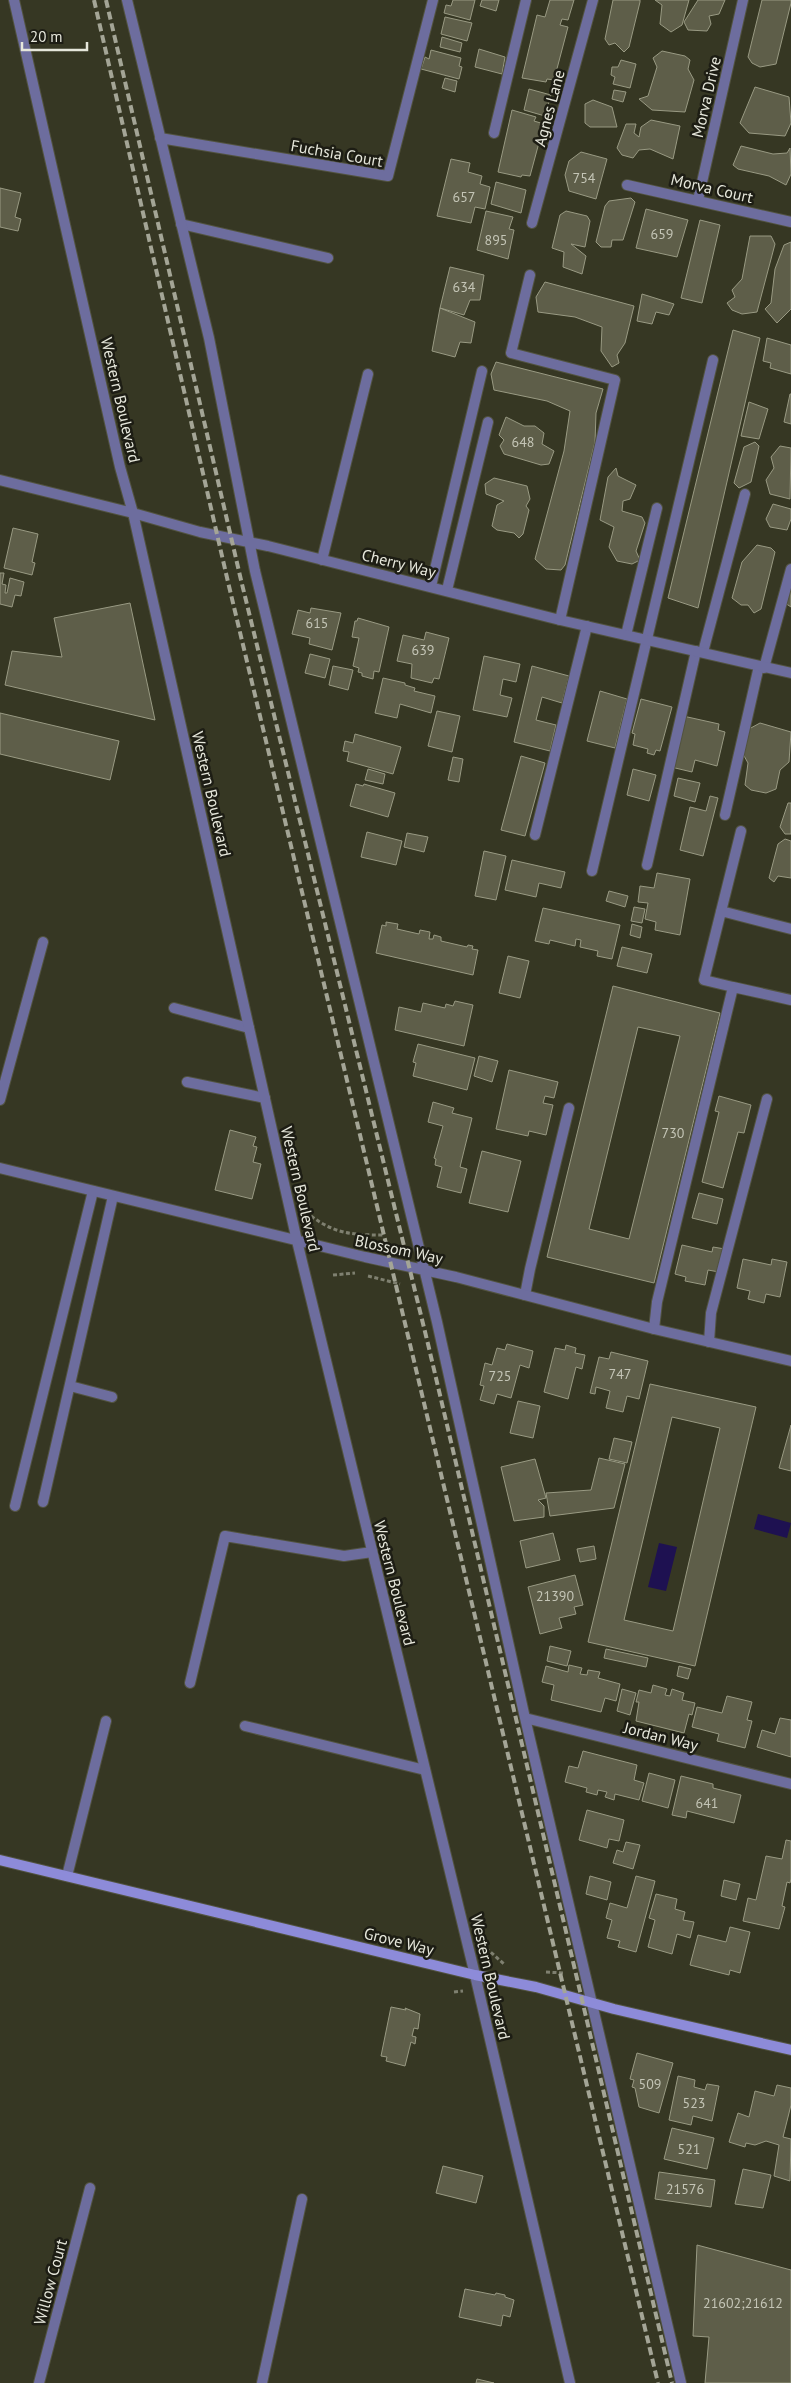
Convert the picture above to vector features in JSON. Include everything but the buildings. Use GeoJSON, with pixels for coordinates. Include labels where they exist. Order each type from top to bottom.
{"type":"FeatureCollection","features":[{"type":"Feature","properties":{"kind":"street","name":"Western Boulevard"},"geometry":{"type":"LineString","coordinates":[[14,0],[120,467],[133,513],[297,1240],[475,1975],[570,2383]]}},
{"type":"Feature","properties":{"kind":"street"},"geometry":{"type":"LineString","coordinates":[[127,0],[209,338],[250,542],[425,1270],[525,1718],[681,2383]]}},
{"type":"Feature","properties":{"kind":"street","name":"Fuchsia Court"},"geometry":{"type":"LineString","coordinates":[[160,138],[388,176],[433,0]]}},
{"type":"Feature","properties":{"kind":"street"},"geometry":{"type":"LineString","coordinates":[[494,134],[526,0]]}},
{"type":"Feature","properties":{"kind":"street","name":"Agnes Lane"},"geometry":{"type":"LineString","coordinates":[[532,223],[594,0]]}},
{"type":"Feature","properties":{"kind":"street","name":"Morva Drive"},"geometry":{"type":"LineString","coordinates":[[698,200],[743,0]]}},
{"type":"Feature","properties":{"kind":"street","name":"Morva Court"},"geometry":{"type":"LineString","coordinates":[[627,185],[791,222]]}},
{"type":"Feature","properties":{"kind":"street"},"geometry":{"type":"LineString","coordinates":[[181,224],[328,258]]}},
{"type":"Feature","properties":{"kind":"street"},"geometry":{"type":"LineString","coordinates":[[530,275],[511,354],[615,380],[560,620]]}},
{"type":"Feature","properties":{"kind":"street"},"geometry":{"type":"LineString","coordinates":[[592,871],[643,663],[646,640],[713,360]]}},
{"type":"Feature","properties":{"kind":"street"},"geometry":{"type":"LineString","coordinates":[[431,586],[482,371]]}},
{"type":"Feature","properties":{"kind":"street"},"geometry":{"type":"LineString","coordinates":[[322,560],[368,374]]}},
{"type":"Feature","properties":{"kind":"street"},"geometry":{"type":"LineString","coordinates":[[446,590],[488,422]]}},
{"type":"Feature","properties":{"kind":"street","name":"Cherry Way"},"geometry":{"type":"LineString","coordinates":[[1,482],[133,513],[200,532],[250,542],[431,586],[626,636],[791,673]]}},
{"type":"Feature","properties":{"kind":"street"},"geometry":{"type":"LineString","coordinates":[[647,865],[699,652],[745,494]]}},
{"type":"Feature","properties":{"kind":"street"},"geometry":{"type":"LineString","coordinates":[[626,636],[657,508]]}},
{"type":"Feature","properties":{"kind":"street"},"geometry":{"type":"LineString","coordinates":[[725,815],[762,667],[791,569]]}},
{"type":"Feature","properties":{"kind":"street"},"geometry":{"type":"LineString","coordinates":[[535,835],[587,626]]}},
{"type":"Feature","properties":{"kind":"street"},"geometry":{"type":"LineString","coordinates":[[740,831],[704,980],[791,1000]]}},
{"type":"Feature","properties":{"kind":"street"},"geometry":{"type":"LineString","coordinates":[[721,911],[791,928]]}},
{"type":"Feature","properties":{"kind":"street"},"geometry":{"type":"LineString","coordinates":[[0,1100],[43,942]]}},
{"type":"Feature","properties":{"kind":"street"},"geometry":{"type":"LineString","coordinates":[[654,1329],[657,1302],[734,987]]}},
{"type":"Feature","properties":{"kind":"street"},"geometry":{"type":"LineString","coordinates":[[174,1008],[249,1028]]}},
{"type":"Feature","properties":{"kind":"street"},"geometry":{"type":"LineString","coordinates":[[187,1082],[265,1098]]}},
{"type":"Feature","properties":{"kind":"street"},"geometry":{"type":"LineString","coordinates":[[709,1342],[711,1313],[767,1100]]}},
{"type":"Feature","properties":{"kind":"street"},"geometry":{"type":"LineString","coordinates":[[525,1295],[569,1108]]}},
{"type":"Feature","properties":{"kind":"street","name":"Blossom Way"},"geometry":{"type":"LineString","coordinates":[[0,1168],[425,1270],[654,1329],[791,1361]]}},
{"type":"Feature","properties":{"kind":"street"},"geometry":{"type":"LineString","coordinates":[[15,1506],[93,1191]]}},
{"type":"Feature","properties":{"kind":"street"},"geometry":{"type":"LineString","coordinates":[[43,1502],[113,1196]]}},
{"type":"Feature","properties":{"kind":"street"},"geometry":{"type":"LineString","coordinates":[[70,1386],[112,1397]]}},
{"type":"Feature","properties":{"kind":"street"},"geometry":{"type":"LineString","coordinates":[[190,1682],[225,1536],[344,1556],[372,1552]]}},
{"type":"Feature","properties":{"kind":"street","name":"Jordan Way"},"geometry":{"type":"LineString","coordinates":[[525,1718],[791,1784]]}},
{"type":"Feature","properties":{"kind":"street"},"geometry":{"type":"LineString","coordinates":[[67,1876],[106,1721]]}},
{"type":"Feature","properties":{"kind":"street"},"geometry":{"type":"LineString","coordinates":[[245,1726],[425,1770]]}},
{"type":"Feature","properties":{"kind":"street","name":"Grove Way"},"geometry":{"type":"LineString","coordinates":[[0,1860],[475,1975],[536,1987],[592,2003],[791,2050]]}},
{"type":"Feature","properties":{"kind":"street","name":"Willow Court"},"geometry":{"type":"LineString","coordinates":[[39,2383],[90,2188]]}},
{"type":"Feature","properties":{"kind":"street"},"geometry":{"type":"LineString","coordinates":[[262,2383],[302,2199]]}},
{"type":"Feature","properties":{"kind":"path"},"geometry":{"type":"LineString","coordinates":[[311,1216],[326,1228],[354,1234],[383,1235]]}},
{"type":"Feature","properties":{"kind":"path"},"geometry":{"type":"LineString","coordinates":[[333,1275],[352,1272],[400,1284]]}},
{"type":"Feature","properties":{"kind":"path"},"geometry":{"type":"LineString","coordinates":[[480,1943],[504,1964],[510,1966]]}},
{"type":"Feature","properties":{"kind":"path"},"geometry":{"type":"LineString","coordinates":[[539,1970],[563,1972]]}},
{"type":"Feature","properties":{"kind":"shaded area"},"geometry":{"type":"Polygon","coordinates":[[[758,1514],[791,1523],[787,1538],[754,1529],[758,1514]]]}},
{"type":"Feature","properties":{"kind":"shaded area"},"geometry":{"type":"Polygon","coordinates":[[[659,1543],[677,1547],[666,1591],[648,1587],[659,1543]]]}},
{"type":"Feature","properties":{"kind":"railway"},"geometry":{"type":"LineString","coordinates":[[94,0],[228,582],[658,2383]]}},
{"type":"Feature","properties":{"kind":"railway"},"geometry":{"type":"LineString","coordinates":[[106,0],[241,580],[428,1344],[672,2383]]}}]}
